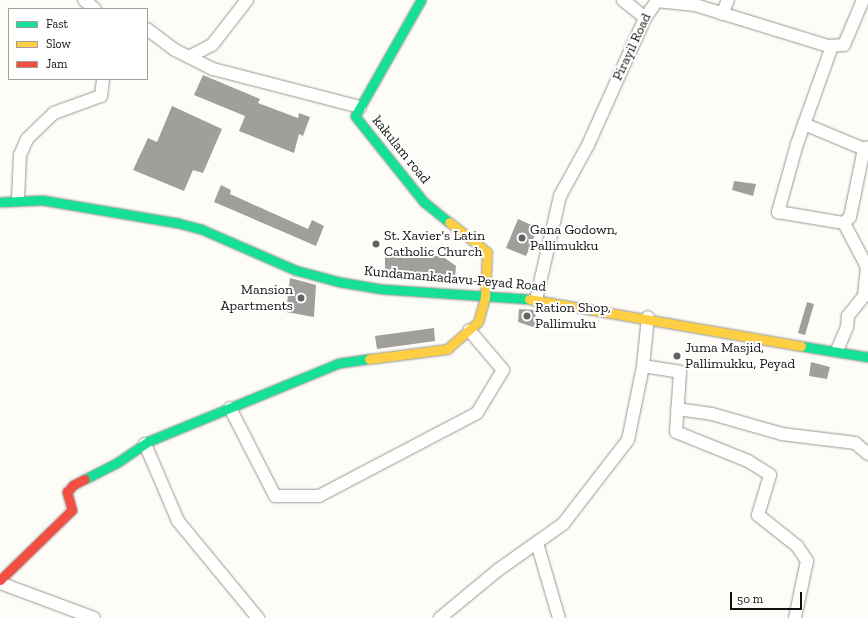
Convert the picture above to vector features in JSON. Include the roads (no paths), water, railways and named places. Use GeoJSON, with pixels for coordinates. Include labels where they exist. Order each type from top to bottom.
{"type":"FeatureCollection","features":[{"type":"Feature","properties":{"kind":"street"},"geometry":{"type":"LineString","coordinates":[[84,0],[94,8]]}},
{"type":"Feature","properties":{"kind":"street"},"geometry":{"type":"LineString","coordinates":[[189,56],[212,45],[247,0]]}},
{"type":"Feature","properties":{"kind":"street","name":"kakulam road"},"geometry":{"type":"LineString","coordinates":[[421,0],[355,116],[424,202],[486,252],[485,297]]}},
{"type":"Feature","properties":{"kind":"street"},"geometry":{"type":"LineString","coordinates":[[623,0],[645,18]]}},
{"type":"Feature","properties":{"kind":"street"},"geometry":{"type":"LineString","coordinates":[[722,14],[728,0]]}},
{"type":"Feature","properties":{"kind":"street"},"geometry":{"type":"LineString","coordinates":[[804,124],[866,148],[850,218],[844,223],[778,212],[804,124],[830,49],[828,46],[844,45],[863,0]]}},
{"type":"Feature","properties":{"kind":"street","name":"Pirayil Road"},"geometry":{"type":"LineString","coordinates":[[536,300],[560,196],[588,145],[645,18],[658,1],[695,5],[828,46]]}},
{"type":"Feature","properties":{"kind":"street"},"geometry":{"type":"LineString","coordinates":[[148,30],[189,56],[213,69],[360,107]]}},
{"type":"Feature","properties":{"kind":"street"},"geometry":{"type":"LineString","coordinates":[[18,199],[20,155],[27,138],[54,113],[102,96],[103,80]]}},
{"type":"Feature","properties":{"kind":"street","name":"Kundamankadavu-Peyad Road"},"geometry":{"type":"LineString","coordinates":[[0,202],[18,199],[42,200],[178,223],[201,229],[295,270],[340,282],[382,289],[536,300],[648,317],[868,357]]}},
{"type":"Feature","properties":{"kind":"street"},"geometry":{"type":"LineString","coordinates":[[837,351],[847,327],[848,316],[864,296],[867,267],[844,223]]}},
{"type":"Feature","properties":{"kind":"street"},"geometry":{"type":"LineString","coordinates":[[0,580],[72,510],[67,492],[73,485],[115,464],[145,444],[339,363],[447,349],[478,322],[485,297]]}},
{"type":"Feature","properties":{"kind":"street"},"geometry":{"type":"LineString","coordinates":[[440,618],[498,570],[563,524],[628,440],[644,366],[648,317]]}},
{"type":"Feature","properties":{"kind":"street"},"geometry":{"type":"LineString","coordinates":[[230,408],[275,496],[319,496],[477,413],[503,370],[469,330]]}},
{"type":"Feature","properties":{"kind":"street"},"geometry":{"type":"LineString","coordinates":[[644,366],[680,372],[676,432],[748,461],[770,475],[758,515],[797,546],[807,562],[795,618]]}},
{"type":"Feature","properties":{"kind":"street"},"geometry":{"type":"LineString","coordinates":[[677,409],[712,414],[782,434],[855,443],[868,454]]}},
{"type":"Feature","properties":{"kind":"street"},"geometry":{"type":"LineString","coordinates":[[145,444],[178,520],[258,618]]}},
{"type":"Feature","properties":{"kind":"street"},"geometry":{"type":"LineString","coordinates":[[537,543],[559,618]]}},
{"type":"Feature","properties":{"kind":"street"},"geometry":{"type":"LineString","coordinates":[[0,583],[94,618]]}},
{"type":"Feature","properties":{"kind":"place","name":"Gana Godown, Pallimukku"},"geometry":{"type":"Point","coordinates":[522,238]}},
{"type":"Feature","properties":{"kind":"place","name":"St. Xavier's Latin Catholic Church"},"geometry":{"type":"Point","coordinates":[376,244]}},
{"type":"Feature","properties":{"kind":"place","name":"Mansion Apartments"},"geometry":{"type":"Point","coordinates":[301,298]}},
{"type":"Feature","properties":{"kind":"place","name":"Ration Shop, Pallimuku"},"geometry":{"type":"Point","coordinates":[527,316]}},
{"type":"Feature","properties":{"kind":"place","name":"Juma Masjid, Pallimukku, Peyad"},"geometry":{"type":"Point","coordinates":[677,356]}}]}
